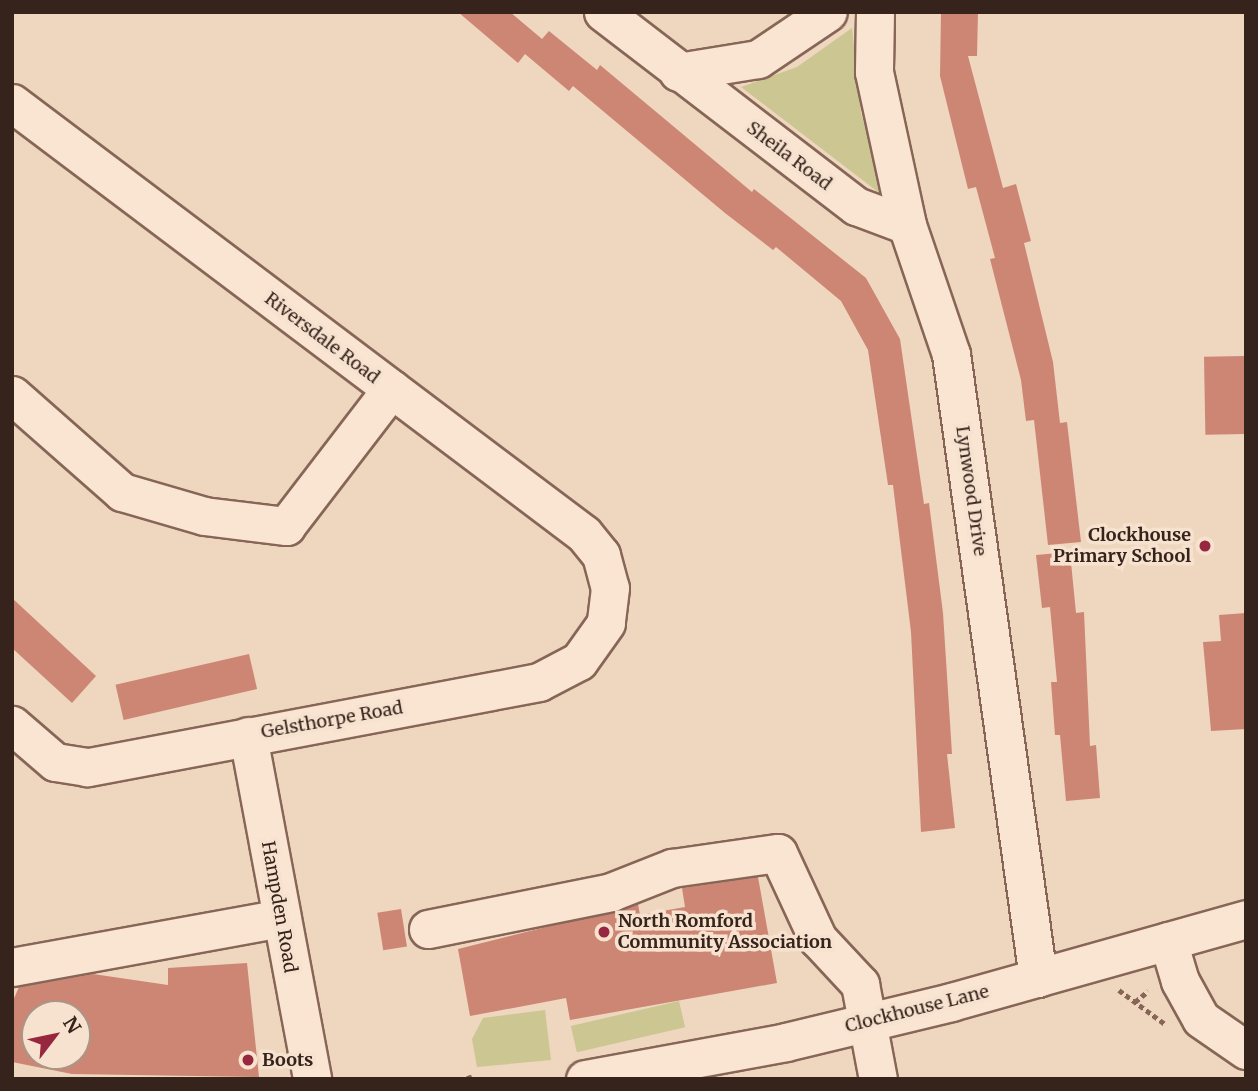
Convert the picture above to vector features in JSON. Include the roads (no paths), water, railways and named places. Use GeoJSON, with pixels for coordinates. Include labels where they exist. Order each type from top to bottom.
{"type":"FeatureCollection","features":[{"type":"Feature","properties":{"kind":"street","name":"Sheila Road"},"geometry":{"type":"LineString","coordinates":[[603,12],[856,206],[907,225]]}},
{"type":"Feature","properties":{"kind":"street"},"geometry":{"type":"LineString","coordinates":[[678,72],[758,59],[828,12]]}},
{"type":"Feature","properties":{"kind":"street","name":"Lynwood Drive"},"geometry":{"type":"LineString","coordinates":[[875,12],[874,72],[907,225],[951,354],[1038,978]]}},
{"type":"Feature","properties":{"kind":"street","name":"Riversdale Road"},"geometry":{"type":"LineString","coordinates":[[12,103],[584,534],[601,555],[610,588]]}},
{"type":"Feature","properties":{"kind":"street"},"geometry":{"type":"LineString","coordinates":[[12,395],[122,492],[204,516],[286,526],[391,389]]}},
{"type":"Feature","properties":{"kind":"street","name":"Gelsthorpe Road"},"geometry":{"type":"LineString","coordinates":[[12,725],[55,761],[87,767],[539,682],[579,661],[606,624],[610,588]]}},
{"type":"Feature","properties":{"kind":"street","name":"Hampden Road"},"geometry":{"type":"LineString","coordinates":[[248,736],[312,1079]]}},
{"type":"Feature","properties":{"kind":"street"},"geometry":{"type":"LineString","coordinates":[[428,929],[611,892],[672,869],[778,853],[818,939],[860,984],[878,1079]]}},
{"type":"Feature","properties":{"kind":"street"},"geometry":{"type":"LineString","coordinates":[[12,967],[281,918]]}},
{"type":"Feature","properties":{"kind":"street","name":"Clockhouse Lane"},"geometry":{"type":"LineString","coordinates":[[585,1079],[730,1062],[866,1021],[1038,978],[1246,919]]}},
{"type":"Feature","properties":{"kind":"street"},"geometry":{"type":"LineString","coordinates":[[1168,941],[1180,981],[1201,1019],[1246,1050]]}},
{"type":"Feature","properties":{"kind":"place","name":"Clockhouse Primary School"},"geometry":{"type":"Point","coordinates":[1205,546]}},
{"type":"Feature","properties":{"kind":"place","name":"North Romford Community Association"},"geometry":{"type":"Point","coordinates":[604,932]}},
{"type":"Feature","properties":{"kind":"place","name":"Boots"},"geometry":{"type":"Point","coordinates":[248,1060]}}]}
